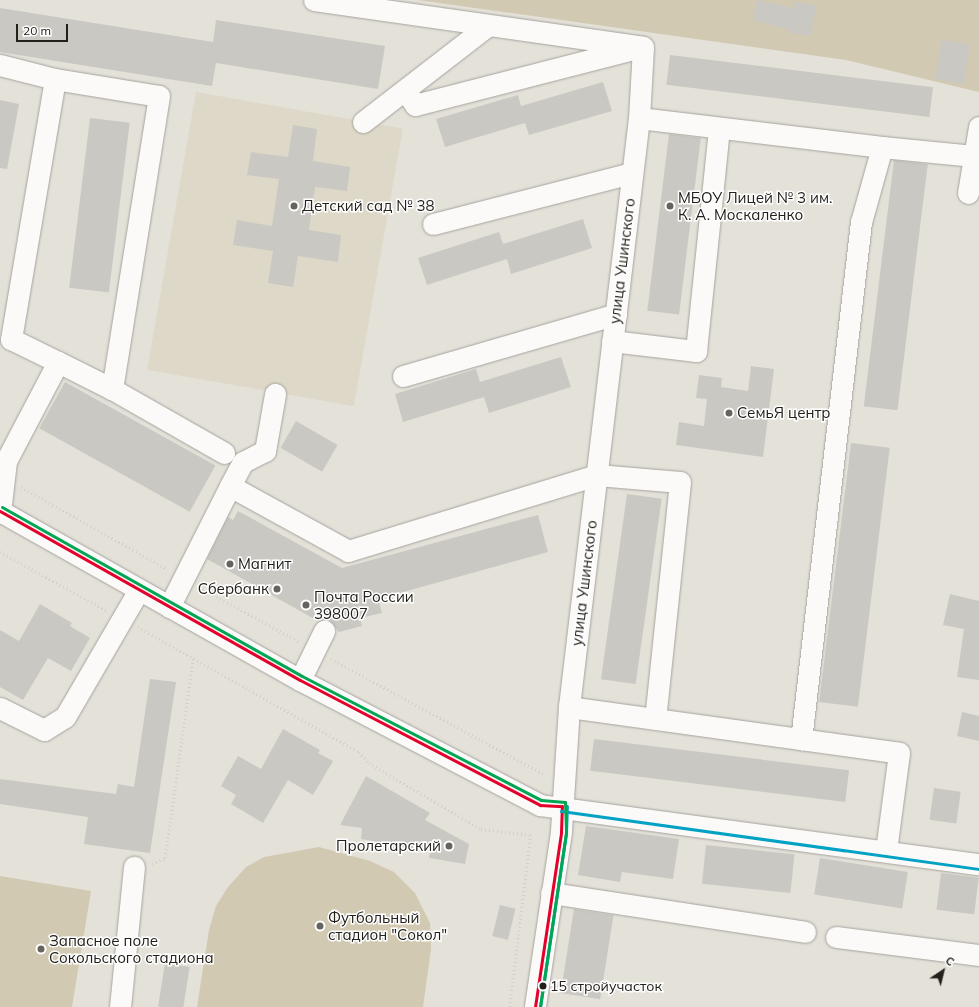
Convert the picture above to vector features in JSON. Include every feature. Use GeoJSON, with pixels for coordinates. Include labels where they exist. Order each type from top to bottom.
{"type":"FeatureCollection","features":[{"type":"Feature","properties":{"kind":"street"},"geometry":{"type":"LineString","coordinates":[[314,0],[487,26],[643,47]]}},
{"type":"Feature","properties":{"kind":"street"},"geometry":{"type":"LineString","coordinates":[[363,122],[487,26]]}},
{"type":"Feature","properties":{"kind":"street"},"geometry":{"type":"LineString","coordinates":[[405,90],[415,105],[643,47]]}},
{"type":"Feature","properties":{"kind":"street","name":"улица Ушинского"},"geometry":{"type":"LineString","coordinates":[[535,1007],[561,832],[569,707],[639,118],[643,47]]}},
{"type":"Feature","properties":{"kind":"street"},"geometry":{"type":"LineString","coordinates":[[0,65],[55,78],[159,96],[112,389]]}},
{"type":"Feature","properties":{"kind":"street"},"geometry":{"type":"LineString","coordinates":[[55,78],[5,337],[112,389],[224,453]]}},
{"type":"Feature","properties":{"kind":"street"},"geometry":{"type":"LineString","coordinates":[[639,118],[882,147],[974,156]]}},
{"type":"Feature","properties":{"kind":"street"},"geometry":{"type":"LineString","coordinates":[[968,193],[979,127]]}},
{"type":"Feature","properties":{"kind":"street"},"geometry":{"type":"LineString","coordinates":[[612,341],[696,351],[719,128]]}},
{"type":"Feature","properties":{"kind":"street"},"geometry":{"type":"LineString","coordinates":[[801,740],[861,222],[882,147]]}},
{"type":"Feature","properties":{"kind":"street"},"geometry":{"type":"LineString","coordinates":[[433,224],[632,173]]}},
{"type":"Feature","properties":{"kind":"street"},"geometry":{"type":"LineString","coordinates":[[403,376],[616,314]]}},
{"type":"Feature","properties":{"kind":"street"},"geometry":{"type":"LineString","coordinates":[[58,362],[6,461],[0,512],[300,680],[540,805],[562,806],[979,864]]}},
{"type":"Feature","properties":{"kind":"street"},"geometry":{"type":"LineString","coordinates":[[169,607],[243,462],[265,451],[275,394]]}},
{"type":"Feature","properties":{"kind":"street"},"geometry":{"type":"LineString","coordinates":[[230,486],[348,551],[597,475],[680,482],[655,719]]}},
{"type":"Feature","properties":{"kind":"street"},"geometry":{"type":"LineString","coordinates":[[0,708],[44,730],[65,717],[139,590]]}},
{"type":"Feature","properties":{"kind":"street"},"geometry":{"type":"LineString","coordinates":[[300,680],[324,630]]}},
{"type":"Feature","properties":{"kind":"street"},"geometry":{"type":"LineString","coordinates":[[569,707],[900,753],[886,850]]}},
{"type":"Feature","properties":{"kind":"street"},"geometry":{"type":"LineString","coordinates":[[120,1007],[141,867]]}},
{"type":"Feature","properties":{"kind":"street"},"geometry":{"type":"LineString","coordinates":[[551,893],[805,932]]}},
{"type":"Feature","properties":{"kind":"street"},"geometry":{"type":"LineString","coordinates":[[836,937],[979,955]]}},
{"type":"Feature","properties":{"kind":"path"},"geometry":{"type":"LineString","coordinates":[[0,552],[123,619],[359,752],[369,763],[481,829],[531,835],[510,1007]]}},
{"type":"Feature","properties":{"kind":"path"},"geometry":{"type":"LineString","coordinates":[[141,867],[165,858],[193,658]]}},
{"type":"Feature","properties":{"kind":"shaded area"},"geometry":{"type":"Polygon","coordinates":[[[418,0],[979,0],[979,92],[846,60],[418,0]]]}},
{"type":"Feature","properties":{"kind":"shaded area"},"geometry":{"type":"Polygon","coordinates":[[[196,92],[403,128],[354,406],[147,370],[196,92]]]}},
{"type":"Feature","properties":{"kind":"shaded area","name":"Футбольный стадион \"Сокол\""},"geometry":{"type":"Polygon","coordinates":[[[319,847],[370,861],[394,872],[415,893],[430,923],[431,949],[423,1007],[197,1007],[209,930],[216,906],[228,887],[246,867],[264,857],[319,847]]]}},
{"type":"Feature","properties":{"kind":"shaded area","name":"Запасное поле Сокольского стадиона"},"geometry":{"type":"Polygon","coordinates":[[[0,876],[91,891],[72,1007],[0,1007],[0,876]]]}},
{"type":"Feature","properties":{"kind":"building"},"geometry":{"type":"Polygon","coordinates":[[[757,0],[793,8],[794,2],[816,5],[811,36],[790,33],[790,30],[753,20],[757,0]]]}},
{"type":"Feature","properties":{"kind":"building"},"geometry":{"type":"Polygon","coordinates":[[[0,8],[213,42],[216,20],[385,46],[378,89],[216,63],[212,86],[0,52],[0,8]]]}},
{"type":"Feature","properties":{"kind":"building"},"geometry":{"type":"Polygon","coordinates":[[[941,40],[970,44],[964,84],[935,80],[941,40]]]}},
{"type":"Feature","properties":{"kind":"building"},"geometry":{"type":"Polygon","coordinates":[[[670,55],[933,87],[929,117],[666,85],[670,55]]]}},
{"type":"Feature","properties":{"kind":"building"},"geometry":{"type":"Polygon","coordinates":[[[603,82],[612,111],[529,135],[525,123],[445,147],[436,119],[518,95],[521,106],[603,82]]]}},
{"type":"Feature","properties":{"kind":"building"},"geometry":{"type":"Polygon","coordinates":[[[0,100],[19,104],[7,169],[0,168],[0,100]]]}},
{"type":"Feature","properties":{"kind":"building"},"geometry":{"type":"Polygon","coordinates":[[[90,118],[130,123],[109,293],[69,288],[90,118]]]}},
{"type":"Feature","properties":{"kind":"building","name":"Детский сад № 38"},"geometry":{"type":"Polygon","coordinates":[[[293,125],[317,129],[313,161],[350,167],[347,191],[315,187],[309,230],[341,235],[338,262],[298,256],[293,287],[268,283],[273,251],[233,245],[237,220],[272,226],[279,179],[247,175],[251,152],[288,157],[293,125]]]}},
{"type":"Feature","properties":{"kind":"building"},"geometry":{"type":"Polygon","coordinates":[[[669,134],[701,138],[679,315],[647,311],[669,134]]]}},
{"type":"Feature","properties":{"kind":"building"},"geometry":{"type":"Polygon","coordinates":[[[894,160],[928,164],[898,410],[864,406],[894,160]]]}},
{"type":"Feature","properties":{"kind":"building"},"geometry":{"type":"Polygon","coordinates":[[[583,219],[592,248],[511,274],[507,259],[427,285],[418,258],[499,232],[503,244],[583,219]]]}},
{"type":"Feature","properties":{"kind":"building"},"geometry":{"type":"Polygon","coordinates":[[[561,357],[571,387],[489,413],[484,397],[403,422],[395,394],[476,369],[480,382],[561,357]]]}},
{"type":"Feature","properties":{"kind":"building","name":"СемьЯ центр"},"geometry":{"type":"Polygon","coordinates":[[[751,366],[774,369],[763,457],[676,445],[679,422],[704,426],[707,399],[696,398],[699,375],[722,378],[721,387],[748,391],[751,366]]]}},
{"type":"Feature","properties":{"kind":"building"},"geometry":{"type":"Polygon","coordinates":[[[65,382],[215,465],[190,512],[39,428],[65,382]]]}},
{"type":"Feature","properties":{"kind":"building"},"geometry":{"type":"Polygon","coordinates":[[[296,421],[338,445],[322,472],[280,448],[296,421]]]}},
{"type":"Feature","properties":{"kind":"building"},"geometry":{"type":"Polygon","coordinates":[[[851,443],[890,448],[858,707],[819,702],[851,443]]]}},
{"type":"Feature","properties":{"kind":"building"},"geometry":{"type":"Polygon","coordinates":[[[627,494],[662,499],[636,684],[601,679],[627,494]]]}},
{"type":"Feature","properties":{"kind":"building"},"geometry":{"type":"Polygon","coordinates":[[[238,511],[342,568],[538,515],[548,552],[378,599],[382,613],[360,618],[362,626],[339,632],[330,620],[318,621],[207,559],[228,517],[233,520],[238,511]]]}},
{"type":"Feature","properties":{"kind":"building"},"geometry":{"type":"Polygon","coordinates":[[[950,594],[979,601],[979,680],[957,677],[964,629],[943,625],[950,594]]]}},
{"type":"Feature","properties":{"kind":"building"},"geometry":{"type":"Polygon","coordinates":[[[40,604],[72,623],[70,626],[90,638],[71,671],[48,658],[23,700],[0,687],[0,630],[19,641],[40,604]]]}},
{"type":"Feature","properties":{"kind":"building"},"geometry":{"type":"Polygon","coordinates":[[[150,679],[176,682],[150,853],[84,844],[88,817],[0,804],[0,779],[116,794],[118,784],[134,787],[150,679]]]}},
{"type":"Feature","properties":{"kind":"building"},"geometry":{"type":"Polygon","coordinates":[[[962,712],[979,716],[979,741],[957,736],[962,712]]]}},
{"type":"Feature","properties":{"kind":"building"},"geometry":{"type":"Polygon","coordinates":[[[283,729],[320,750],[318,753],[333,761],[313,795],[288,780],[263,823],[231,804],[236,795],[221,786],[238,756],[261,769],[283,729]]]}},
{"type":"Feature","properties":{"kind":"building"},"geometry":{"type":"Polygon","coordinates":[[[594,739],[849,770],[845,802],[590,771],[594,739]]]}},
{"type":"Feature","properties":{"kind":"building"},"geometry":{"type":"Polygon","coordinates":[[[366,776],[430,813],[425,820],[469,844],[465,864],[429,858],[430,851],[361,839],[362,828],[340,825],[366,776]]]}},
{"type":"Feature","properties":{"kind":"building"},"geometry":{"type":"Polygon","coordinates":[[[934,788],[961,792],[956,823],[930,820],[934,788]]]}},
{"type":"Feature","properties":{"kind":"building"},"geometry":{"type":"Polygon","coordinates":[[[586,826],[679,839],[673,879],[622,872],[620,882],[578,875],[586,826]]]}},
{"type":"Feature","properties":{"kind":"building"},"geometry":{"type":"Polygon","coordinates":[[[706,845],[795,854],[790,893],[702,884],[706,845]]]}},
{"type":"Feature","properties":{"kind":"building"},"geometry":{"type":"Polygon","coordinates":[[[820,858],[908,872],[902,908],[814,895],[820,858]]]}},
{"type":"Feature","properties":{"kind":"building"},"geometry":{"type":"Polygon","coordinates":[[[941,873],[979,878],[974,914],[936,910],[941,873]]]}},
{"type":"Feature","properties":{"kind":"building"},"geometry":{"type":"Polygon","coordinates":[[[500,905],[516,909],[508,940],[492,936],[500,905]]]}},
{"type":"Feature","properties":{"kind":"building"},"geometry":{"type":"Polygon","coordinates":[[[574,909],[614,915],[600,999],[561,993],[574,909]]]}},
{"type":"Feature","properties":{"kind":"building"},"geometry":{"type":"Polygon","coordinates":[[[165,963],[190,967],[183,1007],[158,1006],[165,963]]]}},
{"type":"Feature","properties":{"kind":"transit line"},"geometry":{"type":"LineString","coordinates":[[2,507],[302,676],[541,800],[565,802],[566,833],[540,1007]]}},
{"type":"Feature","properties":{"kind":"transit line"},"geometry":{"type":"LineString","coordinates":[[0,511],[300,680],[540,805],[562,806]]}},
{"type":"Feature","properties":{"kind":"transit line"},"geometry":{"type":"LineString","coordinates":[[535,1007],[561,832],[562,806]]}},
{"type":"Feature","properties":{"kind":"transit line"},"geometry":{"type":"LineString","coordinates":[[540,1007],[566,833],[567,806]]}},
{"type":"Feature","properties":{"kind":"transit line"},"geometry":{"type":"LineString","coordinates":[[561,811],[978,869]]}},
{"type":"Feature","properties":{"kind":"place","name":"Детский сад № 38"},"geometry":{"type":"Point","coordinates":[294,206]}},
{"type":"Feature","properties":{"kind":"place","name":"МБОУ Лицей № 3 им. К. А. Москаленко"},"geometry":{"type":"Point","coordinates":[670,206]}},
{"type":"Feature","properties":{"kind":"place","name":"СемьЯ центр"},"geometry":{"type":"Point","coordinates":[729,413]}},
{"type":"Feature","properties":{"kind":"place","name":"Магнит"},"geometry":{"type":"Point","coordinates":[230,564]}},
{"type":"Feature","properties":{"kind":"place","name":"Сбербанк"},"geometry":{"type":"Point","coordinates":[277,589]}},
{"type":"Feature","properties":{"kind":"place","name":"Почта России 398007"},"geometry":{"type":"Point","coordinates":[306,605]}},
{"type":"Feature","properties":{"kind":"place","name":"Пролетарский"},"geometry":{"type":"Point","coordinates":[449,846]}},
{"type":"Feature","properties":{"kind":"place","name":"Футбольный стадион \"Сокол\""},"geometry":{"type":"Point","coordinates":[320,926]}},
{"type":"Feature","properties":{"kind":"place","name":"Запасное поле Сокольского стадиона"},"geometry":{"type":"Point","coordinates":[41,949]}},
{"type":"Feature","properties":{"kind":"place","name":"15 стройучасток"},"geometry":{"type":"Point","coordinates":[543,986]}}]}
